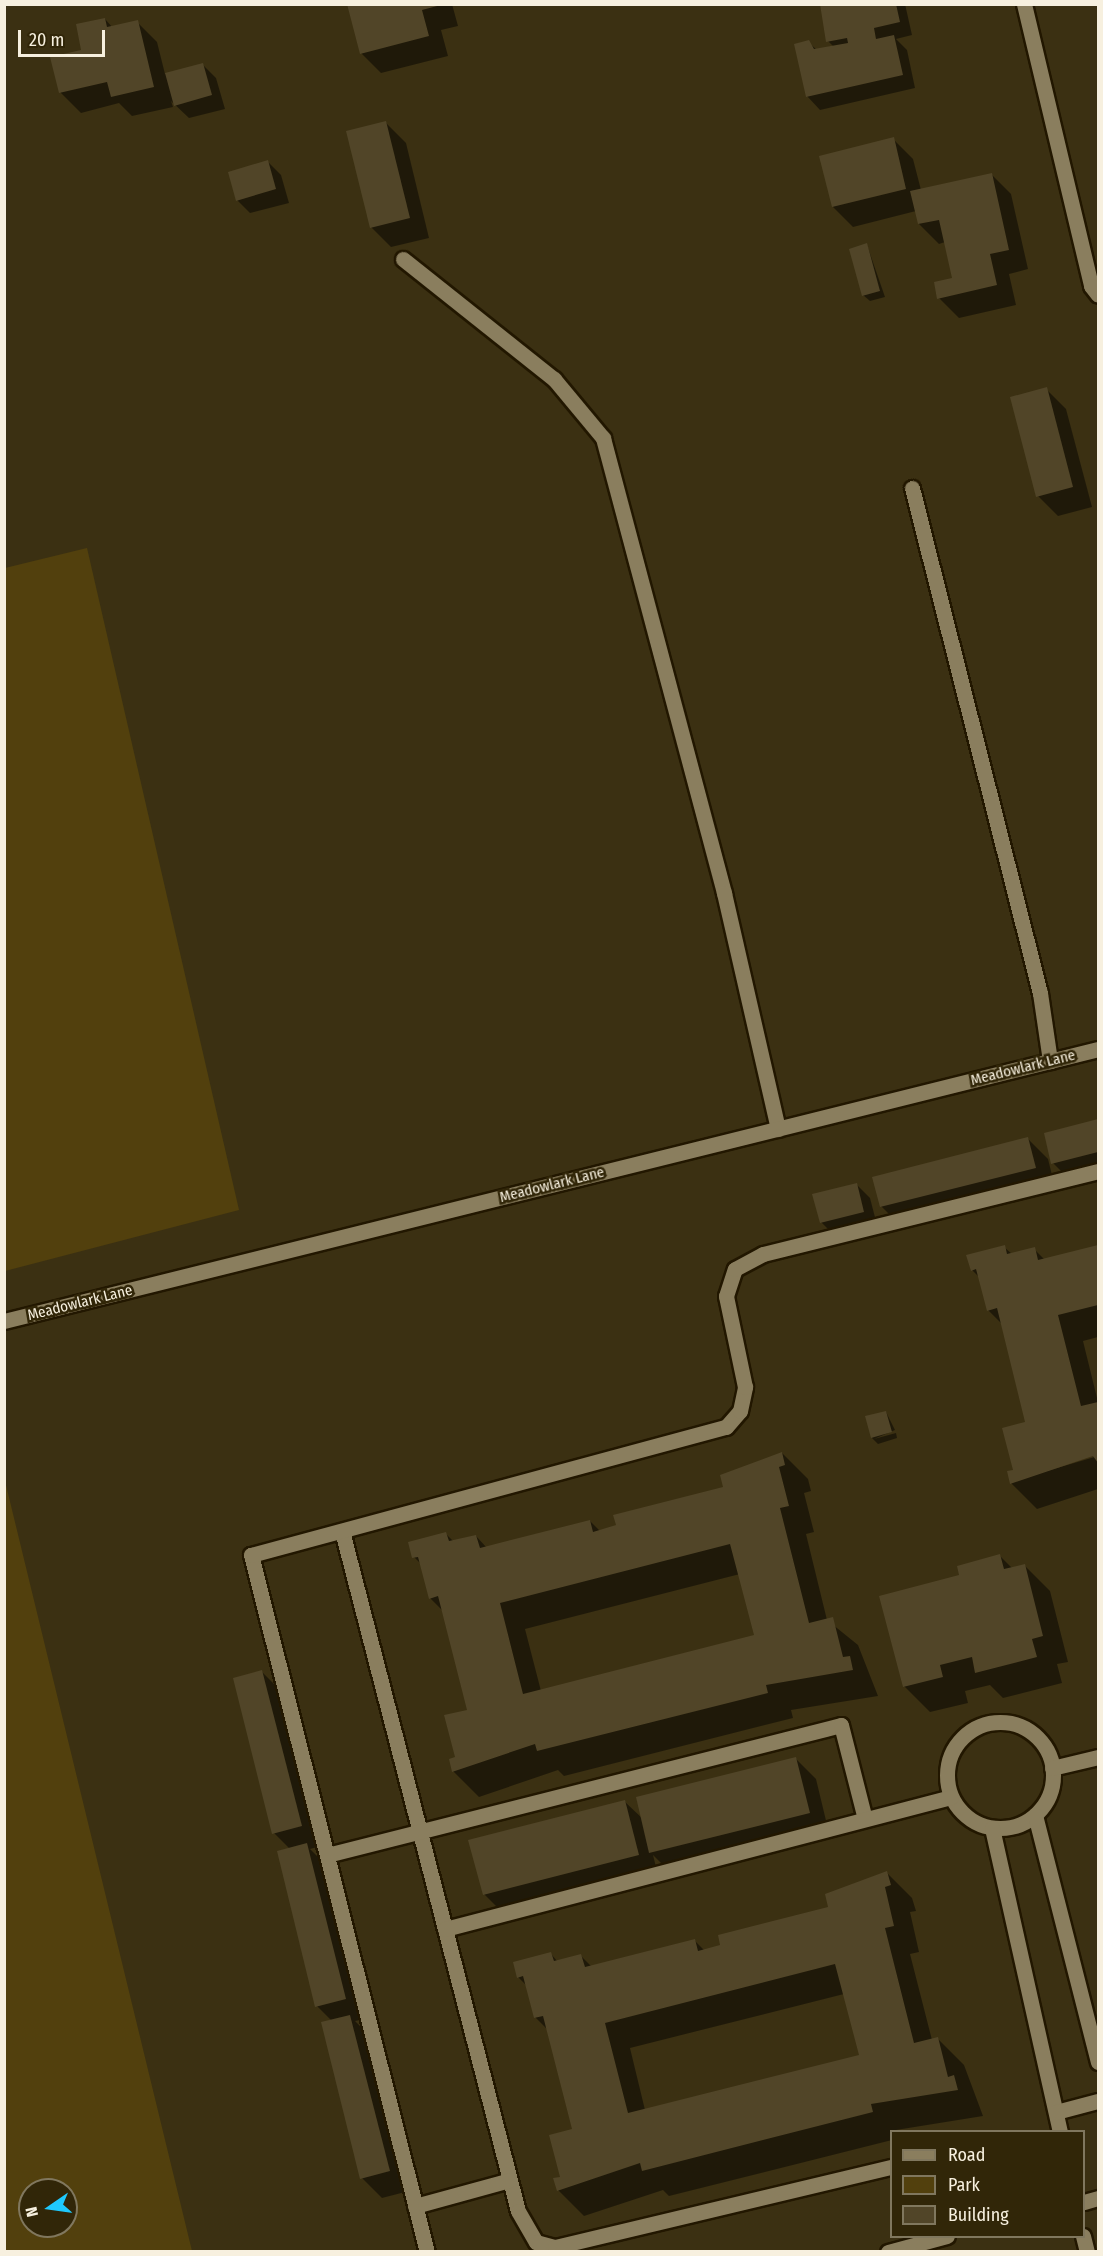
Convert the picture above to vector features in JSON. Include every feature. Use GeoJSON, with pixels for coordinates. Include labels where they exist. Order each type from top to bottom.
{"type":"FeatureCollection","features":[{"type":"Feature","properties":{"kind":"street"},"geometry":{"type":"LineString","coordinates":[[1024,4],[1091,286],[1098,295]]}},
{"type":"Feature","properties":{"kind":"street"},"geometry":{"type":"LineString","coordinates":[[402,259],[554,379],[603,438],[724,893],[778,1129]]}},
{"type":"Feature","properties":{"kind":"street"},"geometry":{"type":"LineString","coordinates":[[912,488],[1040,993],[1050,1061]]}},
{"type":"Feature","properties":{"kind":"street","name":"Meadowlark Lane"},"geometry":{"type":"LineString","coordinates":[[4,1321],[1098,1049]]}},
{"type":"Feature","properties":{"kind":"street"},"geometry":{"type":"LineString","coordinates":[[427,2252],[251,1555],[726,1427],[740,1411],[745,1387],[726,1296],[735,1269],[763,1254],[1098,1171]]}},
{"type":"Feature","properties":{"kind":"street"},"geometry":{"type":"LineString","coordinates":[[342,1531],[518,2211],[536,2242],[555,2247],[890,2167]]}},
{"type":"Feature","properties":{"kind":"street"},"geometry":{"type":"LineString","coordinates":[[1012,1723],[1028,1730],[1041,1741],[1052,1768],[1052,1788],[1035,1815],[1007,1828],[992,1828],[975,1823],[951,1797],[947,1781],[954,1748],[979,1726],[1012,1723]]}},
{"type":"Feature","properties":{"kind":"street"},"geometry":{"type":"LineString","coordinates":[[327,1855],[842,1725],[865,1819]]}},
{"type":"Feature","properties":{"kind":"street"},"geometry":{"type":"LineString","coordinates":[[1052,1768],[1098,1757]]}},
{"type":"Feature","properties":{"kind":"street"},"geometry":{"type":"LineString","coordinates":[[445,1929],[951,1797]]}},
{"type":"Feature","properties":{"kind":"street"},"geometry":{"type":"LineString","coordinates":[[1035,1815],[1098,2062]]}},
{"type":"Feature","properties":{"kind":"street"},"geometry":{"type":"LineString","coordinates":[[992,1828],[1056,2112],[1056,2130]]}},
{"type":"Feature","properties":{"kind":"street"},"geometry":{"type":"LineString","coordinates":[[1056,2112],[1098,2101]]}},
{"type":"Feature","properties":{"kind":"street"},"geometry":{"type":"LineString","coordinates":[[415,2206],[510,2180]]}},
{"type":"Feature","properties":{"kind":"street"},"geometry":{"type":"LineString","coordinates":[[888,2252],[940,2238]]}},
{"type":"Feature","properties":{"kind":"green space"},"geometry":{"type":"Polygon","coordinates":[[[87,548],[239,1210],[5,1271],[5,568],[87,548]]]}},
{"type":"Feature","properties":{"kind":"green space"},"geometry":{"type":"Polygon","coordinates":[[[5,1481],[192,2251],[5,2251],[5,1481]]]}},
{"type":"Feature","properties":{"kind":"building"},"geometry":{"type":"Polygon","coordinates":[[[347,4],[441,5],[422,10],[429,36],[360,54],[347,4]]]}},
{"type":"Feature","properties":{"kind":"building"},"geometry":{"type":"Polygon","coordinates":[[[820,4],[896,4],[900,22],[874,28],[876,39],[894,35],[903,75],[806,97],[794,44],[809,40],[814,49],[848,43],[847,38],[826,42],[820,4]]]}},
{"type":"Feature","properties":{"kind":"building"},"geometry":{"type":"Polygon","coordinates":[[[105,18],[107,27],[138,20],[154,87],[111,97],[107,82],[59,93],[50,57],[81,50],[76,24],[105,18]]]}},
{"type":"Feature","properties":{"kind":"building"},"geometry":{"type":"Polygon","coordinates":[[[203,63],[212,95],[174,106],[165,73],[203,63]]]}},
{"type":"Feature","properties":{"kind":"building"},"geometry":{"type":"Polygon","coordinates":[[[386,121],[410,218],[370,228],[346,131],[386,121]]]}},
{"type":"Feature","properties":{"kind":"building"},"geometry":{"type":"Polygon","coordinates":[[[894,137],[906,189],[832,207],[819,156],[894,137]]]}},
{"type":"Feature","properties":{"kind":"building"},"geometry":{"type":"Polygon","coordinates":[[[268,160],[276,189],[236,201],[228,172],[268,160]]]}},
{"type":"Feature","properties":{"kind":"building"},"geometry":{"type":"Polygon","coordinates":[[[992,173],[1009,250],[990,254],[997,285],[937,299],[934,282],[952,278],[939,220],[918,224],[910,191],[992,173]]]}},
{"type":"Feature","properties":{"kind":"building"},"geometry":{"type":"Polygon","coordinates":[[[867,243],[880,291],[862,296],[849,249],[867,243]]]}},
{"type":"Feature","properties":{"kind":"building"},"geometry":{"type":"Polygon","coordinates":[[[1047,387],[1073,487],[1036,497],[1010,397],[1047,387]]]}},
{"type":"Feature","properties":{"kind":"building"},"geometry":{"type":"Polygon","coordinates":[[[1098,1119],[1098,1152],[1051,1164],[1044,1133],[1098,1119]]]}},
{"type":"Feature","properties":{"kind":"building"},"geometry":{"type":"Polygon","coordinates":[[[1028,1137],[1036,1168],[880,1207],[872,1177],[1028,1137]]]}},
{"type":"Feature","properties":{"kind":"building"},"geometry":{"type":"Polygon","coordinates":[[[857,1183],[864,1212],[820,1223],[812,1194],[857,1183]]]}},
{"type":"Feature","properties":{"kind":"building"},"geometry":{"type":"Polygon","coordinates":[[[1005,1245],[1007,1254],[1035,1247],[1038,1260],[1098,1245],[1098,1305],[1058,1315],[1081,1406],[1098,1402],[1098,1463],[1093,1456],[1010,1484],[1007,1471],[1013,1470],[1002,1428],[1025,1422],[997,1308],[987,1311],[976,1269],[971,1271],[966,1255],[1005,1245]]]}},
{"type":"Feature","properties":{"kind":"building"},"geometry":{"type":"Polygon","coordinates":[[[886,1411],[892,1432],[871,1438],[865,1416],[886,1411]]]}},
{"type":"Feature","properties":{"kind":"building"},"geometry":{"type":"Polygon","coordinates":[[[782,1452],[785,1465],[779,1467],[789,1506],[780,1508],[809,1623],[833,1617],[843,1657],[850,1656],[853,1670],[766,1685],[768,1693],[537,1751],[535,1744],[452,1772],[449,1759],[455,1757],[444,1715],[467,1710],[438,1596],[429,1599],[418,1557],[412,1558],[408,1542],[446,1532],[449,1541],[476,1535],[480,1548],[590,1520],[593,1532],[616,1525],[613,1515],[723,1487],[720,1475],[782,1452]],[[730,1544],[500,1603],[523,1694],[754,1635],[730,1544]]]}},
{"type":"Feature","properties":{"kind":"building"},"geometry":{"type":"Polygon","coordinates":[[[1000,1554],[1004,1569],[1025,1564],[1043,1636],[1032,1639],[1037,1657],[975,1673],[972,1657],[940,1665],[943,1677],[903,1687],[879,1596],[959,1575],[957,1566],[1000,1554]]]}},
{"type":"Feature","properties":{"kind":"building"},"geometry":{"type":"Polygon","coordinates":[[[262,1670],[302,1826],[272,1834],[233,1678],[262,1670]]]}},
{"type":"Feature","properties":{"kind":"building"},"geometry":{"type":"Polygon","coordinates":[[[796,1757],[810,1813],[649,1853],[636,1797],[796,1757]]]}},
{"type":"Feature","properties":{"kind":"building"},"geometry":{"type":"Polygon","coordinates":[[[625,1800],[639,1855],[483,1895],[468,1840],[625,1800]]]}},
{"type":"Feature","properties":{"kind":"building"},"geometry":{"type":"Polygon","coordinates":[[[307,1843],[346,1999],[315,2007],[277,1851],[307,1843]]]}},
{"type":"Feature","properties":{"kind":"building"},"geometry":{"type":"Polygon","coordinates":[[[887,1871],[891,1885],[885,1887],[894,1926],[885,1928],[914,2043],[938,2037],[948,2077],[954,2075],[958,2090],[871,2104],[873,2112],[642,2171],[640,2163],[557,2191],[553,2178],[560,2177],[549,2135],[572,2129],[543,2016],[534,2018],[523,1976],[517,1978],[513,1962],[551,1952],[554,1961],[581,1954],[585,1967],[695,1939],[698,1951],[720,1945],[718,1935],[828,1907],[825,1894],[887,1871]],[[835,1964],[605,2023],[628,2113],[859,2055],[835,1964]]]}},
{"type":"Feature","properties":{"kind":"building"},"geometry":{"type":"Polygon","coordinates":[[[350,2015],[390,2171],[360,2179],[321,2022],[350,2015]]]}}]}
